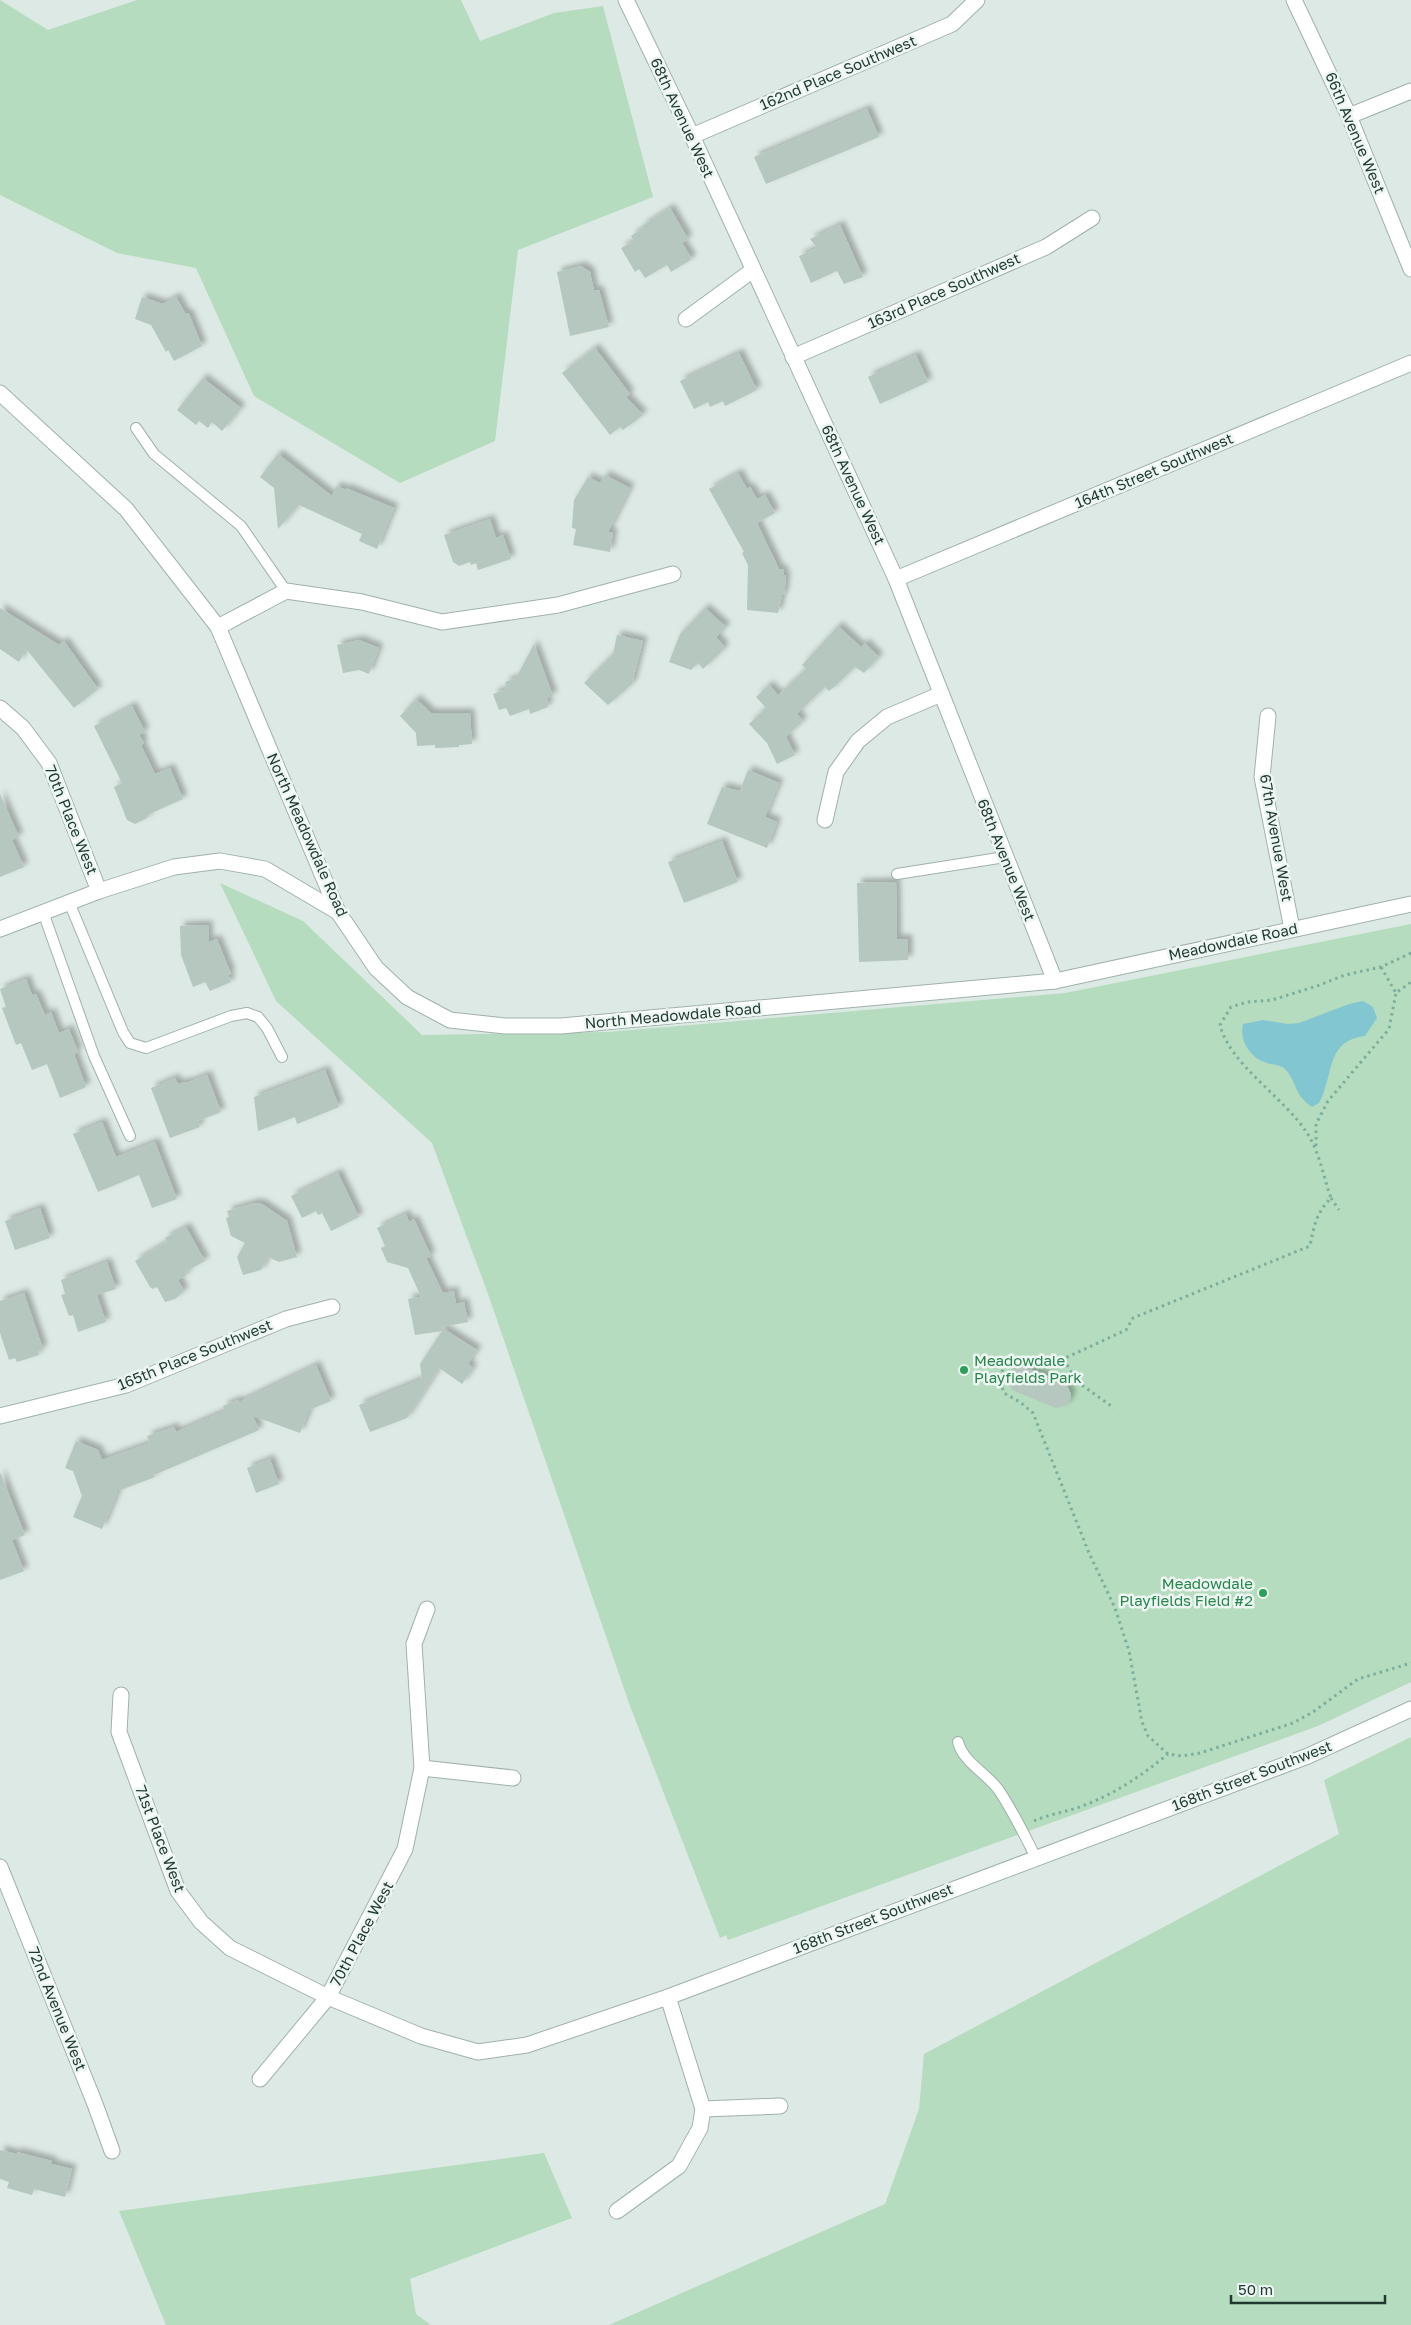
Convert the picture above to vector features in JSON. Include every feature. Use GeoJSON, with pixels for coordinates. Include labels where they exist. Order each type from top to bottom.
{"type":"FeatureCollection","features":[{"type":"Feature","properties":{"kind":"street","name":"68th Avenue West"},"geometry":{"type":"LineString","coordinates":[[626,0],[692,136],[896,579],[1055,981]]}},
{"type":"Feature","properties":{"kind":"street","name":"162nd Place Southwest"},"geometry":{"type":"LineString","coordinates":[[692,136],[952,24],[977,0]]}},
{"type":"Feature","properties":{"kind":"street","name":"66th Avenue West"},"geometry":{"type":"LineString","coordinates":[[1294,0],[1349,116],[1411,269]]}},
{"type":"Feature","properties":{"kind":"street"},"geometry":{"type":"LineString","coordinates":[[1349,116],[1411,90]]}},
{"type":"Feature","properties":{"kind":"street","name":"163rd Place Southwest"},"geometry":{"type":"LineString","coordinates":[[793,357],[1046,247],[1092,218]]}},
{"type":"Feature","properties":{"kind":"street"},"geometry":{"type":"LineString","coordinates":[[686,320],[753,270]]}},
{"type":"Feature","properties":{"kind":"street","name":"164th Street Southwest"},"geometry":{"type":"LineString","coordinates":[[896,579],[1411,363]]}},
{"type":"Feature","properties":{"kind":"street","name":"North Meadowdale Road"},"geometry":{"type":"LineString","coordinates":[[0,393],[126,509],[218,626],[338,912],[376,968],[407,997],[450,1020],[505,1026],[561,1026],[1055,981]]}},
{"type":"Feature","properties":{"kind":"street"},"geometry":{"type":"LineString","coordinates":[[218,626],[286,591],[362,602],[442,622],[558,605],[673,574]]}},
{"type":"Feature","properties":{"kind":"street"},"geometry":{"type":"LineString","coordinates":[[825,820],[836,772],[858,741],[886,717],[940,694]]}},
{"type":"Feature","properties":{"kind":"street","name":"70th Place West"},"geometry":{"type":"LineString","coordinates":[[0,708],[23,728],[49,763],[99,891]]}},
{"type":"Feature","properties":{"kind":"street","name":"67th Avenue West"},"geometry":{"type":"LineString","coordinates":[[1268,716],[1262,777],[1292,930]]}},
{"type":"Feature","properties":{"kind":"street"},"geometry":{"type":"LineString","coordinates":[[0,929],[99,891],[174,867],[220,861],[265,869],[338,912]]}},
{"type":"Feature","properties":{"kind":"street","name":"Meadowdale Road"},"geometry":{"type":"LineString","coordinates":[[1055,981],[1411,904]]}},
{"type":"Feature","properties":{"kind":"street","name":"165th Place Southwest"},"geometry":{"type":"LineString","coordinates":[[0,1416],[126,1385],[286,1319],[332,1307]]}},
{"type":"Feature","properties":{"kind":"street","name":"70th Place West"},"geometry":{"type":"LineString","coordinates":[[260,2079],[328,1997],[405,1850],[422,1768],[414,1644],[427,1609]]}},
{"type":"Feature","properties":{"kind":"street","name":"71st Place West"},"geometry":{"type":"LineString","coordinates":[[121,1695],[119,1732],[178,1891],[201,1922],[230,1948],[328,1997]]}},
{"type":"Feature","properties":{"kind":"street","name":"168th Street Southwest"},"geometry":{"type":"LineString","coordinates":[[328,1997],[421,2036],[478,2052],[527,2045],[668,1996],[1308,1756],[1411,1709]]}},
{"type":"Feature","properties":{"kind":"street"},"geometry":{"type":"LineString","coordinates":[[422,1768],[514,1778]]}},
{"type":"Feature","properties":{"kind":"street","name":"72nd Avenue West"},"geometry":{"type":"LineString","coordinates":[[0,1867],[112,2151]]}},
{"type":"Feature","properties":{"kind":"street"},"geometry":{"type":"LineString","coordinates":[[617,2211],[679,2166],[700,2128],[703,2109],[668,1996]]}},
{"type":"Feature","properties":{"kind":"street"},"geometry":{"type":"LineString","coordinates":[[703,2109],[780,2106]]}},
{"type":"Feature","properties":{"kind":"lane"},"geometry":{"type":"LineString","coordinates":[[136,428],[154,454],[241,526],[286,591]]}},
{"type":"Feature","properties":{"kind":"lane"},"geometry":{"type":"LineString","coordinates":[[898,874],[1006,857]]}},
{"type":"Feature","properties":{"kind":"lane"},"geometry":{"type":"LineString","coordinates":[[69,902],[123,1032],[130,1043],[146,1048],[231,1016],[247,1013],[258,1017],[267,1028],[282,1057]]}},
{"type":"Feature","properties":{"kind":"lane"},"geometry":{"type":"LineString","coordinates":[[43,912],[94,1056],[130,1136]]}},
{"type":"Feature","properties":{"kind":"lane"},"geometry":{"type":"LineString","coordinates":[[958,1742],[961,1752],[995,1786],[1010,1807],[1039,1857]]}},
{"type":"Feature","properties":{"kind":"path"},"geometry":{"type":"LineString","coordinates":[[1316,1146],[1280,1099],[1240,1060],[1223,1036],[1220,1025],[1231,1007],[1247,1002],[1272,1000],[1317,986],[1345,974],[1381,967],[1411,953]]}},
{"type":"Feature","properties":{"kind":"path"},"geometry":{"type":"LineString","coordinates":[[1339,1210],[1331,1198],[1323,1178],[1316,1146],[1316,1124],[1328,1101],[1389,1029],[1396,993],[1381,967]]}},
{"type":"Feature","properties":{"kind":"path"},"geometry":{"type":"LineString","coordinates":[[1396,993],[1411,982]]}},
{"type":"Feature","properties":{"kind":"path"},"geometry":{"type":"LineString","coordinates":[[1331,1198],[1321,1208],[1314,1220],[1310,1246],[1134,1318],[1126,1330],[1048,1366],[1020,1362],[1004,1365],[999,1378],[1004,1393],[1020,1402],[1033,1413],[1089,1553],[1116,1608],[1129,1651],[1142,1722],[1148,1736],[1168,1754],[1182,1756],[1200,1753],[1293,1723],[1313,1712],[1358,1679],[1411,1663]]}},
{"type":"Feature","properties":{"kind":"path"},"geometry":{"type":"LineString","coordinates":[[1064,1359],[1076,1381],[1114,1408]]}},
{"type":"Feature","properties":{"kind":"path"},"geometry":{"type":"LineString","coordinates":[[1039,1857],[1032,1822],[1068,1812],[1111,1795],[1168,1754]]}},
{"type":"Feature","properties":{"kind":"green space"},"geometry":{"type":"Polygon","coordinates":[[[0,0],[48,30],[137,0],[461,0],[480,41],[554,13],[603,6],[653,197],[518,250],[495,441],[400,483],[254,396],[196,268],[117,253],[0,195],[0,0]]]}},
{"type":"Feature","properties":{"kind":"green space","name":"Meadowdale Playfields Park"},"geometry":{"type":"Polygon","coordinates":[[[220,883],[303,921],[422,1035],[608,1032],[1065,993],[1411,924],[1411,1682],[1318,1726],[728,1940],[726,1935],[720,1938],[630,1706],[488,1294],[432,1143],[276,1001],[220,883]]]}},
{"type":"Feature","properties":{"kind":"green space"},"geometry":{"type":"Polygon","coordinates":[[[1411,1737],[1411,2325],[609,2325],[885,2204],[919,2109],[924,2054],[1339,1834],[1324,1780],[1411,1737]]]}},
{"type":"Feature","properties":{"kind":"green space"},"geometry":{"type":"Polygon","coordinates":[[[544,2153],[572,2218],[410,2279],[416,2314],[431,2325],[166,2325],[119,2211],[544,2153]]]}},
{"type":"Feature","properties":{"kind":"water"},"geometry":{"type":"Polygon","coordinates":[[[1363,1001],[1373,1007],[1377,1018],[1365,1036],[1353,1039],[1338,1050],[1322,1097],[1319,1103],[1312,1107],[1302,1098],[1285,1069],[1261,1061],[1251,1053],[1244,1042],[1243,1024],[1263,1020],[1288,1024],[1299,1023],[1349,1004],[1363,1001]]]}},
{"type":"Feature","properties":{"kind":"building"},"geometry":{"type":"Polygon","coordinates":[[[867,109],[879,137],[766,184],[754,157],[867,109]]]}},
{"type":"Feature","properties":{"kind":"building"},"geometry":{"type":"Polygon","coordinates":[[[670,208],[688,239],[682,243],[692,259],[671,272],[667,265],[645,278],[639,269],[635,272],[621,248],[634,241],[631,236],[643,228],[642,226],[670,208]]]}},
{"type":"Feature","properties":{"kind":"building"},"geometry":{"type":"Polygon","coordinates":[[[840,225],[863,277],[844,284],[837,271],[811,283],[799,256],[817,248],[810,239],[840,225]]]}},
{"type":"Feature","properties":{"kind":"building"},"geometry":{"type":"Polygon","coordinates":[[[581,266],[590,272],[594,291],[599,290],[609,327],[570,336],[557,272],[581,266]]]}},
{"type":"Feature","properties":{"kind":"building"},"geometry":{"type":"Polygon","coordinates":[[[142,297],[163,304],[176,297],[185,313],[189,314],[202,346],[174,361],[168,350],[166,352],[151,325],[135,319],[142,297]]]}},
{"type":"Feature","properties":{"kind":"building"},"geometry":{"type":"Polygon","coordinates":[[[595,348],[630,394],[626,397],[643,415],[623,430],[620,427],[610,435],[562,373],[595,348]]]}},
{"type":"Feature","properties":{"kind":"building"},"geometry":{"type":"Polygon","coordinates":[[[739,353],[757,390],[725,406],[723,401],[710,407],[708,402],[694,409],[680,381],[739,353]]]}},
{"type":"Feature","properties":{"kind":"building"},"geometry":{"type":"Polygon","coordinates":[[[916,355],[928,382],[880,404],[868,377],[916,355]]]}},
{"type":"Feature","properties":{"kind":"building"},"geometry":{"type":"Polygon","coordinates":[[[203,378],[241,408],[222,431],[212,422],[208,428],[199,421],[196,425],[177,410],[203,378]]]}},
{"type":"Feature","properties":{"kind":"building"},"geometry":{"type":"Polygon","coordinates":[[[278,454],[332,496],[336,486],[346,490],[346,488],[394,508],[377,549],[359,541],[362,534],[299,505],[278,529],[274,488],[260,477],[278,454]]]}},
{"type":"Feature","properties":{"kind":"building"},"geometry":{"type":"Polygon","coordinates":[[[738,473],[747,489],[750,487],[757,499],[765,495],[775,513],[757,523],[779,569],[784,570],[783,575],[786,576],[784,595],[782,595],[778,613],[747,610],[748,565],[742,553],[744,552],[709,489],[738,473]]]}},
{"type":"Feature","properties":{"kind":"building"},"geometry":{"type":"Polygon","coordinates":[[[605,475],[630,488],[608,532],[613,532],[610,552],[573,545],[576,529],[572,528],[574,500],[588,477],[600,483],[605,475]]]}},
{"type":"Feature","properties":{"kind":"building"},"geometry":{"type":"Polygon","coordinates":[[[490,519],[496,538],[503,535],[511,559],[478,570],[476,563],[471,565],[470,562],[459,566],[453,562],[444,535],[490,519]]]}},
{"type":"Feature","properties":{"kind":"building"},"geometry":{"type":"Polygon","coordinates":[[[0,608],[59,645],[64,641],[98,689],[74,708],[26,649],[19,662],[0,649],[0,608]]]}},
{"type":"Feature","properties":{"kind":"building"},"geometry":{"type":"Polygon","coordinates":[[[705,608],[726,627],[716,637],[724,646],[722,651],[703,669],[698,663],[691,670],[669,662],[680,634],[705,608]]]}},
{"type":"Feature","properties":{"kind":"building"},"geometry":{"type":"Polygon","coordinates":[[[838,626],[861,647],[865,643],[879,657],[864,673],[855,667],[829,691],[825,687],[797,714],[803,721],[786,737],[795,755],[777,764],[767,743],[749,724],[766,708],[756,697],[769,685],[778,695],[806,669],[802,665],[838,626]]]}},
{"type":"Feature","properties":{"kind":"building"},"geometry":{"type":"Polygon","coordinates":[[[617,635],[643,641],[632,684],[608,705],[584,683],[613,654],[617,635]]]}},
{"type":"Feature","properties":{"kind":"building"},"geometry":{"type":"Polygon","coordinates":[[[359,640],[379,648],[369,674],[359,670],[343,673],[337,645],[359,640]]]}},
{"type":"Feature","properties":{"kind":"building"},"geometry":{"type":"Polygon","coordinates":[[[534,644],[553,696],[547,698],[548,707],[530,714],[529,709],[510,716],[506,708],[499,710],[493,694],[507,689],[505,682],[516,678],[534,644]]]}},
{"type":"Feature","properties":{"kind":"building"},"geometry":{"type":"Polygon","coordinates":[[[416,699],[431,713],[470,713],[472,744],[459,745],[459,747],[435,748],[435,745],[417,746],[416,733],[400,716],[416,699]]]}},
{"type":"Feature","properties":{"kind":"building"},"geometry":{"type":"Polygon","coordinates":[[[132,706],[145,732],[139,735],[144,743],[141,745],[155,774],[170,768],[183,799],[149,814],[147,818],[135,824],[127,820],[114,787],[122,783],[94,726],[132,706]]]}},
{"type":"Feature","properties":{"kind":"building"},"geometry":{"type":"Polygon","coordinates":[[[748,770],[779,783],[765,817],[777,822],[767,848],[707,824],[722,787],[740,791],[748,770]]]}},
{"type":"Feature","properties":{"kind":"building"},"geometry":{"type":"Polygon","coordinates":[[[0,794],[19,837],[12,840],[24,867],[0,877],[0,794]]]}},
{"type":"Feature","properties":{"kind":"building"},"geometry":{"type":"Polygon","coordinates":[[[722,841],[738,882],[684,903],[668,862],[722,841]]]}},
{"type":"Feature","properties":{"kind":"building"},"geometry":{"type":"Polygon","coordinates":[[[896,882],[897,939],[908,939],[908,960],[859,962],[857,883],[896,882]]]}},
{"type":"Feature","properties":{"kind":"building"},"geometry":{"type":"Polygon","coordinates":[[[208,925],[209,942],[217,939],[231,974],[228,975],[231,982],[210,991],[205,982],[193,987],[181,955],[180,926],[208,925]]]}},
{"type":"Feature","properties":{"kind":"building"},"geometry":{"type":"Polygon","coordinates":[[[26,979],[32,995],[36,994],[45,1015],[51,1012],[59,1033],[69,1029],[78,1052],[74,1054],[86,1087],[60,1098],[47,1064],[32,1070],[21,1043],[16,1045],[2,1008],[6,1007],[0,989],[26,979]]]}},
{"type":"Feature","properties":{"kind":"building"},"geometry":{"type":"Polygon","coordinates":[[[325,1070],[339,1107],[297,1124],[295,1117],[258,1131],[254,1097],[325,1070]]]}},
{"type":"Feature","properties":{"kind":"building"},"geometry":{"type":"Polygon","coordinates":[[[207,1075],[221,1112],[198,1121],[200,1127],[170,1138],[151,1088],[175,1078],[178,1084],[207,1075]]]}},
{"type":"Feature","properties":{"kind":"building"},"geometry":{"type":"Polygon","coordinates":[[[102,1122],[116,1157],[155,1142],[177,1199],[152,1208],[139,1175],[98,1192],[73,1134],[102,1122]]]}},
{"type":"Feature","properties":{"kind":"building"},"geometry":{"type":"Polygon","coordinates":[[[338,1173],[359,1217],[331,1231],[322,1213],[318,1215],[316,1211],[302,1218],[291,1196],[338,1173]]]}},
{"type":"Feature","properties":{"kind":"building"},"geometry":{"type":"Polygon","coordinates":[[[255,1203],[262,1204],[287,1221],[297,1257],[279,1262],[268,1257],[261,1270],[243,1275],[237,1257],[245,1243],[231,1236],[226,1218],[229,1217],[227,1211],[255,1203]]]}},
{"type":"Feature","properties":{"kind":"building"},"geometry":{"type":"Polygon","coordinates":[[[40,1208],[50,1238],[15,1250],[5,1221],[40,1208]]]}},
{"type":"Feature","properties":{"kind":"building"},"geometry":{"type":"Polygon","coordinates":[[[406,1214],[409,1222],[414,1219],[431,1256],[426,1258],[443,1293],[454,1291],[456,1304],[464,1302],[468,1322],[441,1327],[477,1350],[468,1364],[473,1368],[462,1384],[439,1368],[407,1418],[370,1432],[359,1405],[422,1379],[420,1364],[442,1331],[415,1335],[408,1299],[421,1297],[408,1268],[387,1262],[381,1248],[385,1246],[377,1228],[406,1214]]]}},
{"type":"Feature","properties":{"kind":"building"},"geometry":{"type":"Polygon","coordinates":[[[186,1227],[205,1261],[185,1272],[187,1275],[178,1280],[184,1291],[175,1299],[165,1302],[157,1287],[153,1289],[150,1287],[135,1261],[167,1242],[165,1238],[186,1227]]]}},
{"type":"Feature","properties":{"kind":"building"},"geometry":{"type":"Polygon","coordinates":[[[107,1262],[116,1289],[97,1295],[106,1322],[78,1332],[73,1315],[69,1316],[61,1295],[65,1294],[61,1280],[107,1262]]]}},
{"type":"Feature","properties":{"kind":"building"},"geometry":{"type":"Polygon","coordinates":[[[24,1293],[43,1349],[38,1351],[39,1355],[17,1362],[15,1358],[9,1360],[0,1333],[0,1301],[24,1293]]]}},
{"type":"Feature","properties":{"kind":"building"},"geometry":{"type":"Polygon","coordinates":[[[316,1365],[331,1401],[309,1410],[300,1433],[253,1416],[259,1430],[154,1475],[155,1477],[118,1491],[102,1529],[73,1517],[82,1496],[73,1471],[65,1468],[76,1441],[98,1450],[102,1460],[150,1443],[147,1436],[174,1427],[176,1432],[225,1411],[223,1406],[238,1400],[239,1402],[316,1365]]]}},
{"type":"Feature","properties":{"kind":"building"},"geometry":{"type":"Polygon","coordinates":[[[1021,1366],[1066,1383],[1071,1394],[1070,1400],[1065,1406],[1056,1408],[1012,1390],[1008,1383],[1008,1376],[1010,1371],[1021,1366]]]}},
{"type":"Feature","properties":{"kind":"building"},"geometry":{"type":"Polygon","coordinates":[[[270,1459],[279,1484],[256,1493],[247,1468],[270,1459]]]}},
{"type":"Feature","properties":{"kind":"building"},"geometry":{"type":"Polygon","coordinates":[[[0,1472],[25,1535],[12,1540],[24,1571],[0,1580],[0,1472]]]}},
{"type":"Feature","properties":{"kind":"building"},"geometry":{"type":"Polygon","coordinates":[[[0,2150],[17,2154],[17,2152],[52,2161],[52,2164],[72,2169],[65,2197],[34,2189],[32,2195],[7,2188],[9,2182],[0,2179],[0,2150]]]}},
{"type":"Feature","properties":{"kind":"place","name":"Meadowdale Playfields Park"},"geometry":{"type":"Point","coordinates":[964,1370]}},
{"type":"Feature","properties":{"kind":"place","name":"Meadowdale Playfields Field #2"},"geometry":{"type":"Point","coordinates":[1263,1593]}}]}
